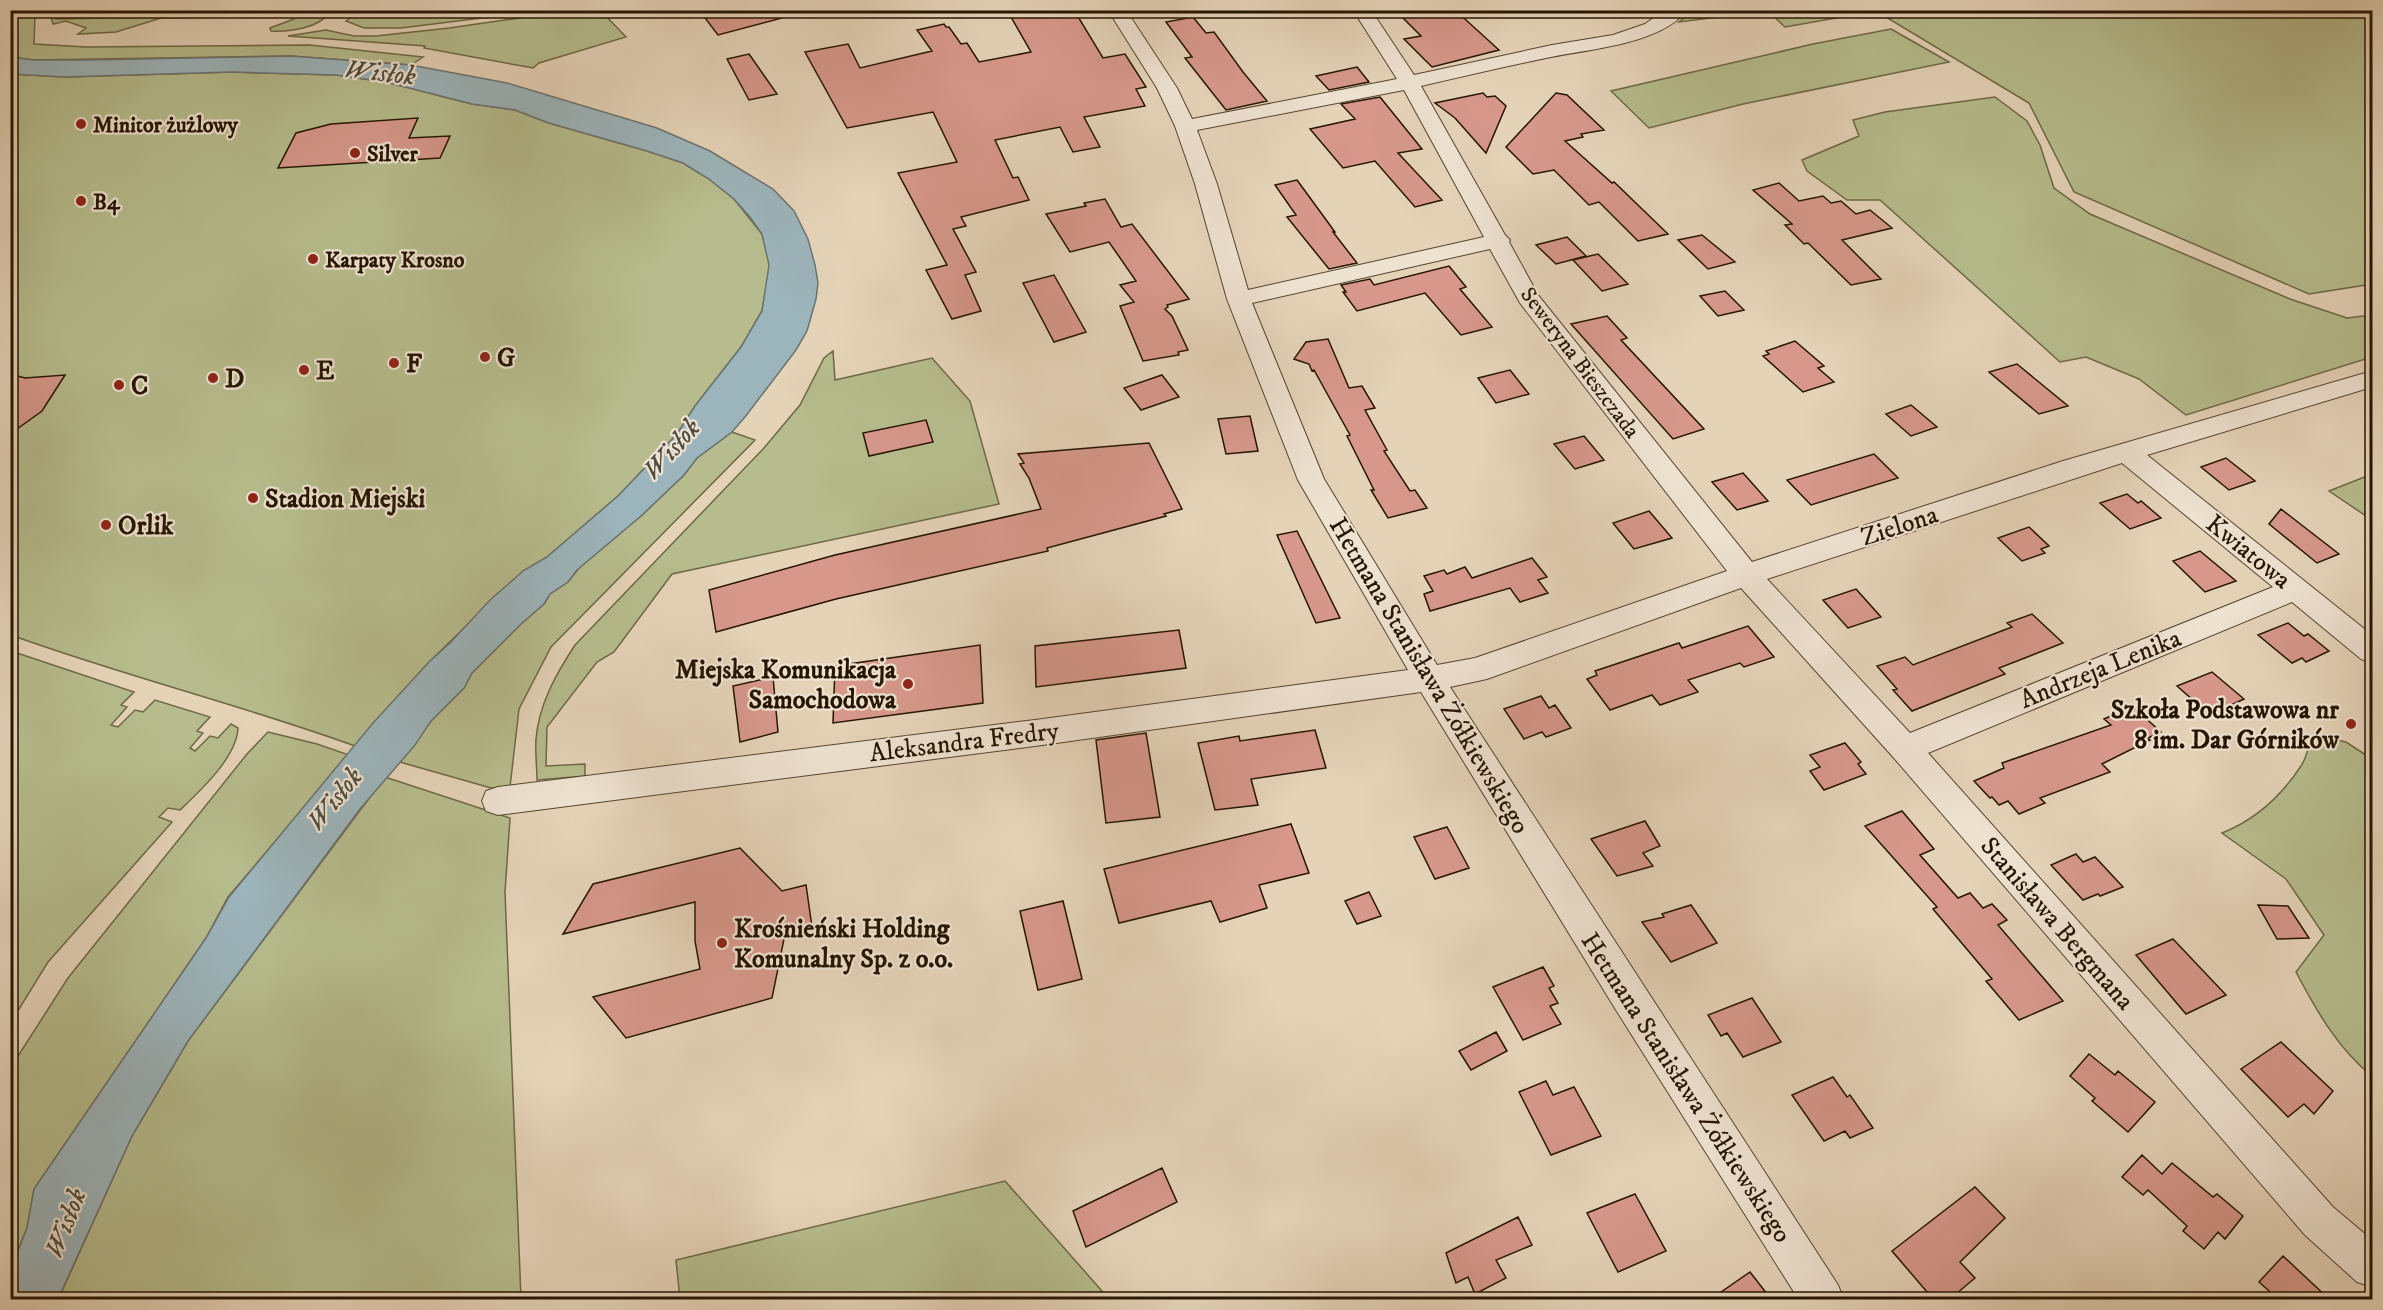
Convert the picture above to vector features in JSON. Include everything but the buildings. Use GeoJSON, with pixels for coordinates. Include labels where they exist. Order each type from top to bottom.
{"type":"FeatureCollection","features":[{"type":"Feature","properties":{"kind":"street","name":"Hetmana Stanisława Żółkiewskiego"},"geometry":{"type":"LineString","coordinates":[[1117,10],[1167,88],[1185,126],[1206,184],[1239,299],[1311,480],[1429,678],[1629,998],[1823,1299]]}},
{"type":"Feature","properties":{"kind":"street","name":"Seweryna Bieszczada"},"geometry":{"type":"LineString","coordinates":[[1362,10],[1409,82],[1499,240],[1528,298],[1746,575]]}},
{"type":"Feature","properties":{"kind":"street"},"geometry":{"type":"LineString","coordinates":[[1185,126],[1616,40],[1652,28],[1678,10]]}},
{"type":"Feature","properties":{"kind":"street"},"geometry":{"type":"LineString","coordinates":[[1239,299],[1499,240]]}},
{"type":"Feature","properties":{"kind":"street","name":"Zielona"},"geometry":{"type":"LineString","coordinates":[[1429,678],[1476,670],[1746,575],[2126,452],[2373,379]]}},
{"type":"Feature","properties":{"kind":"street","name":"Kwiatowa"},"geometry":{"type":"LineString","coordinates":[[2126,452],[2373,651]]}},
{"type":"Feature","properties":{"kind":"street","name":"Stanisława Bergmana"},"geometry":{"type":"LineString","coordinates":[[1746,575],[1905,748],[2319,1221],[2373,1267]]}},
{"type":"Feature","properties":{"kind":"street","name":"Andrzeja Lenika"},"geometry":{"type":"LineString","coordinates":[[1905,748],[2296,589]]}},
{"type":"Feature","properties":{"kind":"street","name":"Aleksandra Fredry"},"geometry":{"type":"LineString","coordinates":[[498,801],[1035,733],[1429,678]]}},
{"type":"Feature","properties":{"kind":"green space"},"geometry":{"type":"Polygon","coordinates":[[[22,10],[22,16],[35,14],[34,44],[86,47],[310,45],[423,57],[411,65],[291,56],[33,60],[11,57],[11,11],[22,10]]]}},
{"type":"Feature","properties":{"kind":"green space"},"geometry":{"type":"Polygon","coordinates":[[[522,10],[522,13],[401,28],[364,28],[346,21],[359,11],[522,10]]]}},
{"type":"Feature","properties":{"kind":"green space"},"geometry":{"type":"Polygon","coordinates":[[[600,10],[626,37],[539,63],[533,68],[424,48],[425,46],[288,36],[326,30],[354,36],[376,36],[569,11],[600,10]]]}},
{"type":"Feature","properties":{"kind":"green space"},"geometry":{"type":"Polygon","coordinates":[[[322,11],[331,11],[326,17],[312,25],[295,30],[279,31],[271,31],[270,28],[294,19],[290,16],[161,18],[116,32],[78,34],[86,28],[66,21],[53,24],[51,16],[61,13],[56,19],[319,14],[322,11]]]}},
{"type":"Feature","properties":{"kind":"green space"},"geometry":{"type":"Polygon","coordinates":[[[1693,11],[1768,11],[1679,22],[1693,11]]]}},
{"type":"Feature","properties":{"kind":"green space"},"geometry":{"type":"Polygon","coordinates":[[[1768,11],[1876,11],[1785,27],[1768,11]]]}},
{"type":"Feature","properties":{"kind":"green space"},"geometry":{"type":"Polygon","coordinates":[[[1876,11],[2372,11],[2372,284],[2309,294],[2074,192],[2029,103],[1876,11]]]}},
{"type":"Feature","properties":{"kind":"green space"},"geometry":{"type":"Polygon","coordinates":[[[1891,29],[1949,62],[1743,104],[1649,128],[1611,91],[1813,44],[1891,29]]]}},
{"type":"Feature","properties":{"kind":"green space","name":"Stadion Miejski"},"geometry":{"type":"Polygon","coordinates":[[[232,72],[336,75],[386,82],[472,104],[515,110],[549,123],[683,163],[709,179],[734,199],[762,234],[770,265],[762,311],[741,347],[695,406],[677,434],[618,496],[547,557],[523,571],[429,662],[355,746],[11,635],[11,74],[65,77],[232,72]]]}},
{"type":"Feature","properties":{"kind":"green space"},"geometry":{"type":"Polygon","coordinates":[[[1995,97],[2027,121],[2040,145],[2054,188],[2090,214],[2290,299],[2347,318],[2372,315],[2372,357],[2186,415],[2139,379],[2086,357],[2060,362],[1880,200],[1847,200],[1807,171],[1802,160],[1859,136],[1853,120],[1885,112],[1995,97]]]}},
{"type":"Feature","properties":{"kind":"green space"},"geometry":{"type":"Polygon","coordinates":[[[833,351],[835,380],[932,358],[970,401],[999,504],[672,574],[614,652],[597,662],[547,727],[546,766],[585,764],[585,776],[537,780],[536,739],[541,714],[555,678],[575,645],[764,448],[800,405],[824,358],[833,351]]]}},
{"type":"Feature","properties":{"kind":"green space"},"geometry":{"type":"Polygon","coordinates":[[[732,432],[755,440],[551,647],[519,709],[510,787],[491,788],[400,762],[431,721],[464,688],[472,673],[544,604],[550,594],[568,582],[579,568],[641,516],[684,475],[697,458],[732,432]]]}},
{"type":"Feature","properties":{"kind":"green space"},"geometry":{"type":"Polygon","coordinates":[[[2372,474],[2372,520],[2329,491],[2372,474]]]}},
{"type":"Feature","properties":{"kind":"green space"},"geometry":{"type":"Polygon","coordinates":[[[11,651],[134,692],[121,705],[127,707],[111,725],[118,727],[135,710],[143,712],[155,700],[210,717],[197,731],[203,733],[190,748],[195,751],[210,736],[218,738],[231,724],[238,728],[231,750],[216,773],[180,810],[168,808],[159,817],[172,822],[48,962],[11,1022],[11,651]]]}},
{"type":"Feature","properties":{"kind":"green space"},"geometry":{"type":"Polygon","coordinates":[[[268,732],[317,744],[349,755],[228,897],[206,938],[34,1189],[27,1228],[11,1268],[11,1067],[68,978],[247,754],[268,732]]]}},
{"type":"Feature","properties":{"kind":"green space"},"geometry":{"type":"Polygon","coordinates":[[[2313,735],[2346,742],[2372,759],[2372,1076],[2338,1041],[2296,972],[2324,935],[2286,879],[2222,833],[2246,821],[2276,797],[2301,766],[2313,735]]]}},
{"type":"Feature","properties":{"kind":"green space"},"geometry":{"type":"Polygon","coordinates":[[[385,777],[510,818],[505,892],[521,1299],[58,1300],[132,1136],[188,1041],[385,777]]]}},
{"type":"Feature","properties":{"kind":"green space"},"geometry":{"type":"Polygon","coordinates":[[[1005,1181],[1109,1299],[680,1299],[676,1260],[1005,1181]]]}},
{"type":"Feature","properties":{"kind":"water","name":"Wisłok"},"geometry":{"type":"Polygon","coordinates":[[[291,56],[411,65],[507,83],[657,128],[710,151],[773,189],[794,211],[808,239],[815,265],[818,283],[816,299],[807,331],[796,350],[732,432],[697,458],[684,475],[641,516],[577,570],[568,582],[550,594],[544,604],[472,673],[464,688],[431,721],[415,745],[360,809],[188,1041],[132,1136],[58,1299],[11,1299],[11,1268],[27,1228],[34,1189],[206,938],[229,897],[373,723],[429,662],[490,600],[523,571],[547,557],[618,496],[677,434],[695,406],[741,347],[762,311],[769,265],[762,234],[750,217],[734,199],[709,179],[683,163],[647,151],[549,123],[515,110],[472,104],[386,82],[336,75],[232,72],[65,77],[11,74],[11,57],[33,60],[89,60],[291,56]]]}},
{"type":"Feature","properties":{"kind":"place","name":"Minitor żużlowy"},"geometry":{"type":"Point","coordinates":[81,124]}},
{"type":"Feature","properties":{"kind":"place","name":"Silver"},"geometry":{"type":"Point","coordinates":[355,153]}},
{"type":"Feature","properties":{"kind":"place","name":"B4"},"geometry":{"type":"Point","coordinates":[81,201]}},
{"type":"Feature","properties":{"kind":"place","name":"Karpaty Krosno"},"geometry":{"type":"Point","coordinates":[313,259]}},
{"type":"Feature","properties":{"kind":"place","name":"G"},"geometry":{"type":"Point","coordinates":[485,357]}},
{"type":"Feature","properties":{"kind":"place","name":"F"},"geometry":{"type":"Point","coordinates":[394,363]}},
{"type":"Feature","properties":{"kind":"place","name":"E"},"geometry":{"type":"Point","coordinates":[304,370]}},
{"type":"Feature","properties":{"kind":"place","name":"D"},"geometry":{"type":"Point","coordinates":[213,378]}},
{"type":"Feature","properties":{"kind":"place","name":"C"},"geometry":{"type":"Point","coordinates":[119,385]}},
{"type":"Feature","properties":{"kind":"place","name":"Stadion Miejski"},"geometry":{"type":"Point","coordinates":[253,498]}},
{"type":"Feature","properties":{"kind":"place","name":"Orlik"},"geometry":{"type":"Point","coordinates":[106,525]}},
{"type":"Feature","properties":{"kind":"place","name":"Miejska Komunikacja Samochodowa"},"geometry":{"type":"Point","coordinates":[908,684]}},
{"type":"Feature","properties":{"kind":"place","name":"Szkoła Podstawowa nr 8 im. Dar Górników"},"geometry":{"type":"Point","coordinates":[2351,724]}},
{"type":"Feature","properties":{"kind":"place","name":"Krośnieński Holding Komunalny Sp. z o.o."},"geometry":{"type":"Point","coordinates":[722,943]}}]}
